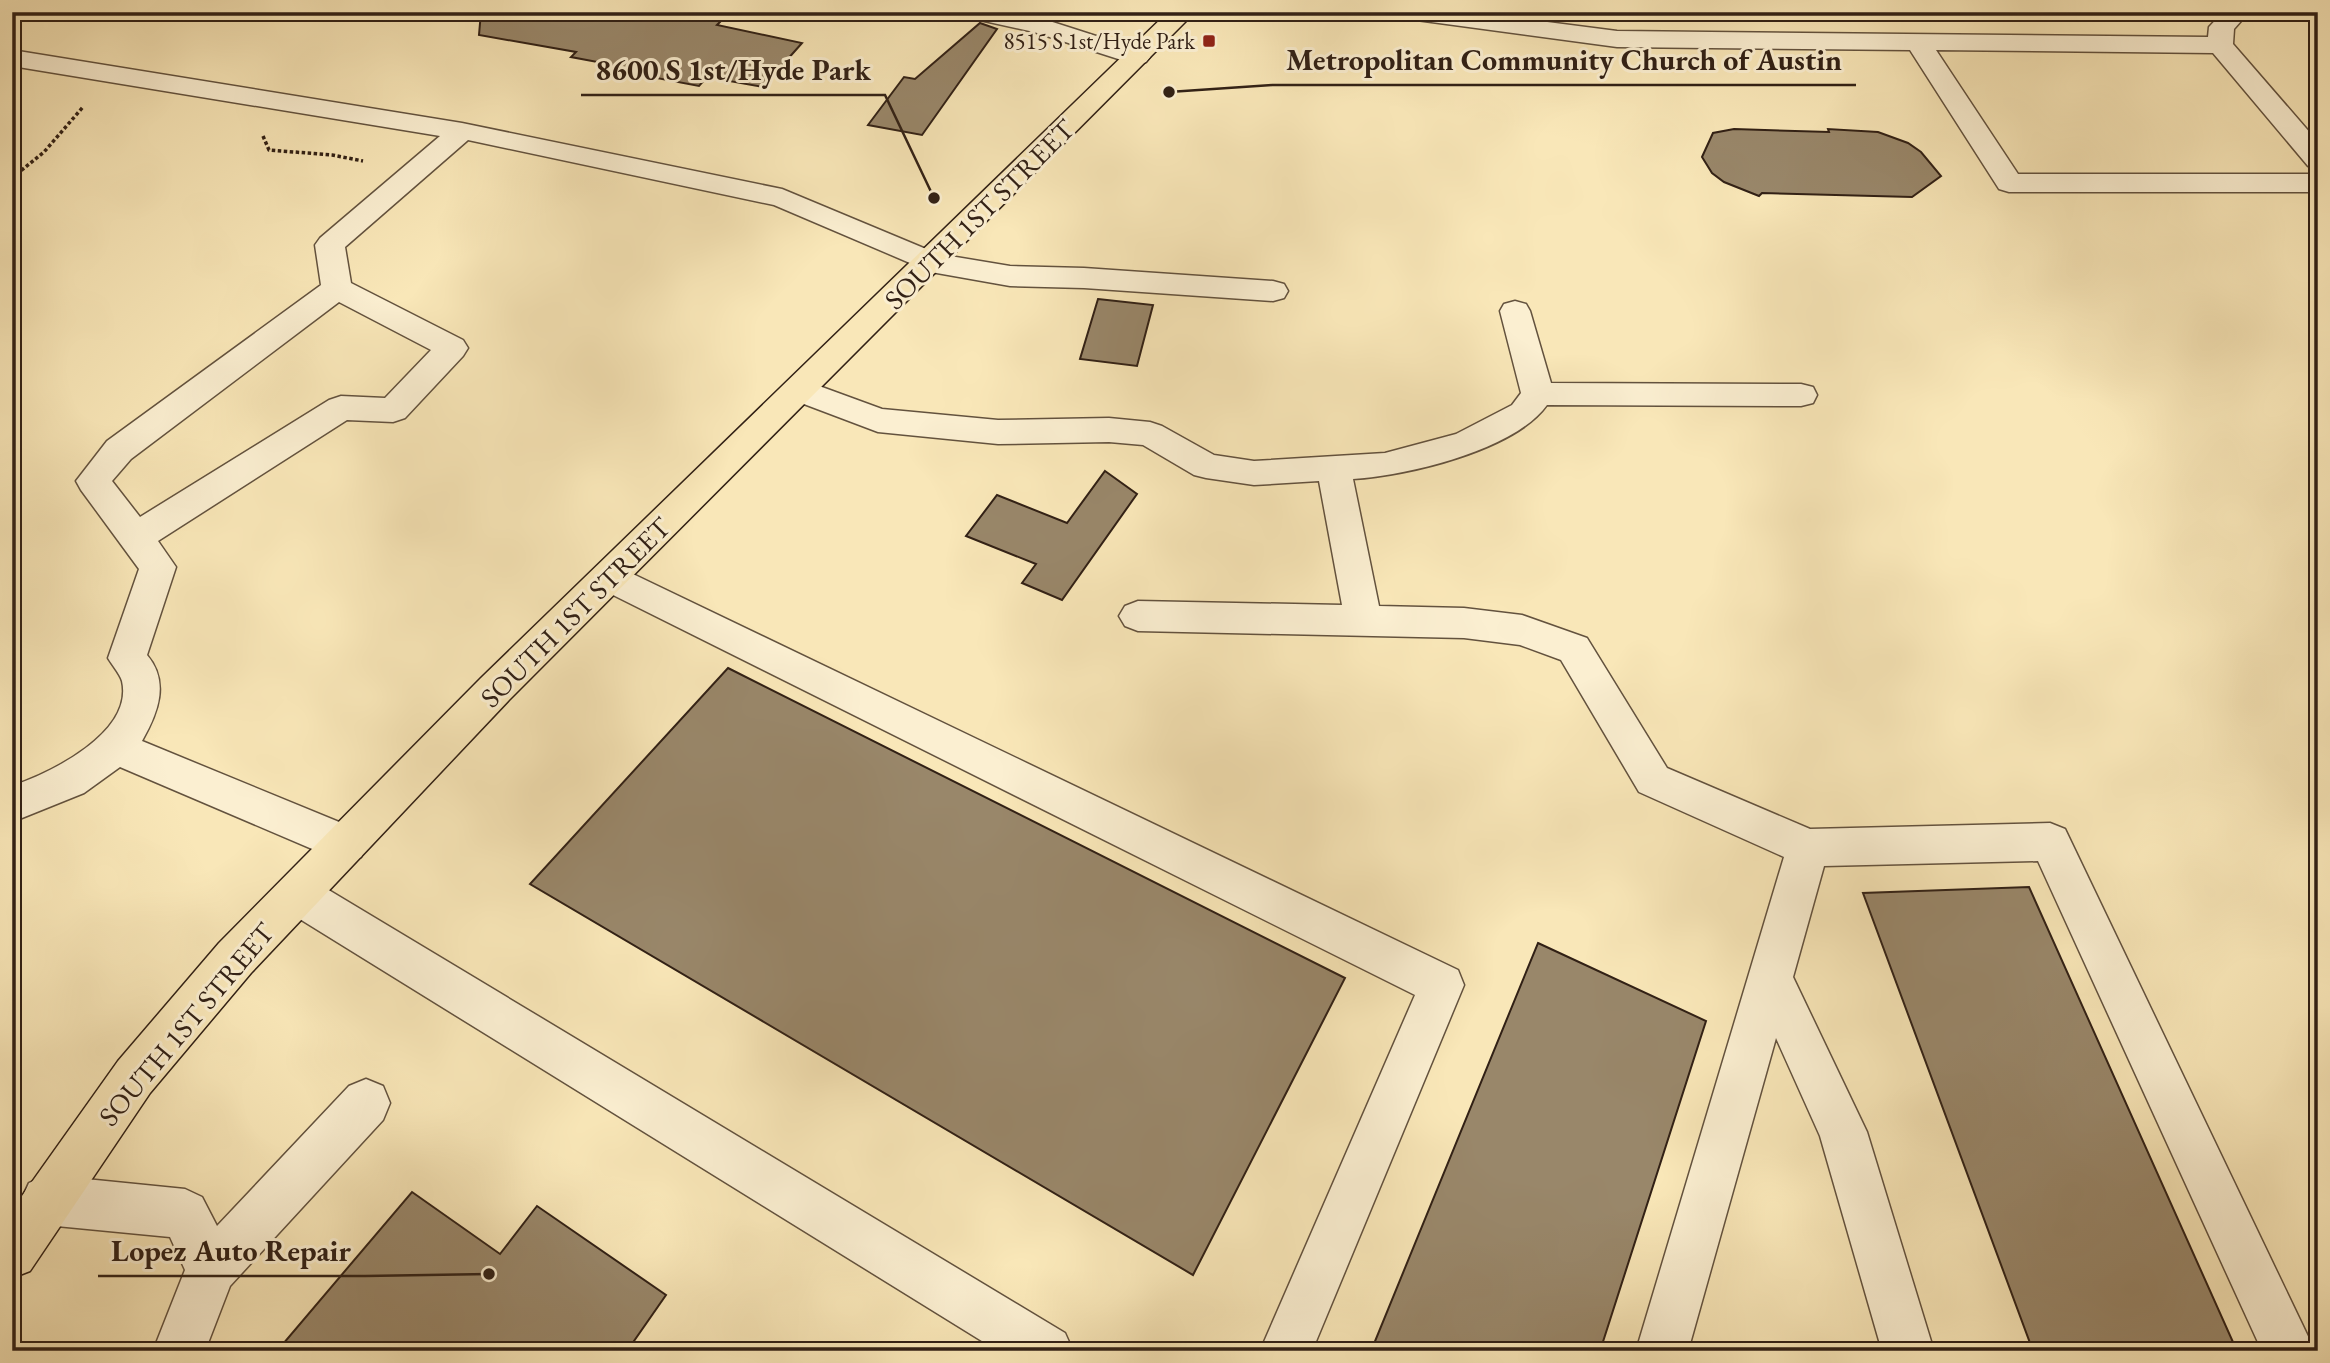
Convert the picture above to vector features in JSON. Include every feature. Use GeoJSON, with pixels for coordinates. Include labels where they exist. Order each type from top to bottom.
{"type":"FeatureCollection","features":[{"type":"Feature","properties":{"kind":"main road","name":"SOUTH 1ST STREET"},"geometry":{"type":"LineString","coordinates":[[12,1253],[46,1200],[134,1077],[235,958],[495,690],[1183,12]]}},
{"type":"Feature","properties":{"kind":"street"},"geometry":{"type":"LineString","coordinates":[[975,12],[1040,26],[1137,57]]}},
{"type":"Feature","properties":{"kind":"street"},"geometry":{"type":"LineString","coordinates":[[1409,12],[1617,39],[2220,44]]}},
{"type":"Feature","properties":{"kind":"street"},"geometry":{"type":"LineString","coordinates":[[2237,12],[2222,27],[2220,44],[2318,160]]}},
{"type":"Feature","properties":{"kind":"street"},"geometry":{"type":"LineString","coordinates":[[1917,41],[2009,183],[2318,183]]}},
{"type":"Feature","properties":{"kind":"street"},"geometry":{"type":"LineString","coordinates":[[12,58],[462,131],[782,198],[931,262],[1010,276],[1084,278],[1273,291]]}},
{"type":"Feature","properties":{"kind":"street"},"geometry":{"type":"LineString","coordinates":[[337,288],[330,245],[462,131]]}},
{"type":"Feature","properties":{"kind":"street"},"geometry":{"type":"LineString","coordinates":[[136,537],[341,408],[393,410],[452,348],[337,288]]}},
{"type":"Feature","properties":{"kind":"street"},"geometry":{"type":"LineString","coordinates":[[12,804],[48,793],[85,773],[114,747],[133,722],[141,696],[140,674],[127,658],[158,567],[93,481],[118,450],[337,288]]}},
{"type":"Feature","properties":{"kind":"street"},"geometry":{"type":"LineString","coordinates":[[1515,311],[1538,394]]}},
{"type":"Feature","properties":{"kind":"street"},"geometry":{"type":"LineString","coordinates":[[800,390],[878,420],[998,432],[1109,430],[1150,434],[1206,466],[1254,472],[1385,465],[1465,443],[1524,413],[1538,394]]}},
{"type":"Feature","properties":{"kind":"street"},"geometry":{"type":"LineString","coordinates":[[1538,394],[1801,395]]}},
{"type":"Feature","properties":{"kind":"street"},"geometry":{"type":"LineString","coordinates":[[1334,468],[1363,620]]}},
{"type":"Feature","properties":{"kind":"street"},"geometry":{"type":"LineString","coordinates":[[610,577],[1442,985],[1286,1351]]}},
{"type":"Feature","properties":{"kind":"street"},"geometry":{"type":"LineString","coordinates":[[1138,616],[1464,623],[1522,630],[1574,649],[1653,780],[1808,848],[2050,842],[2289,1351]]}},
{"type":"Feature","properties":{"kind":"street"},"geometry":{"type":"LineString","coordinates":[[114,747],[346,844]]}},
{"type":"Feature","properties":{"kind":"street"},"geometry":{"type":"LineString","coordinates":[[1662,1351],[1808,848]]}},
{"type":"Feature","properties":{"kind":"street"},"geometry":{"type":"LineString","coordinates":[[297,894],[1047,1351]]}},
{"type":"Feature","properties":{"kind":"street"},"geometry":{"type":"LineString","coordinates":[[1770,977],[1843,1132],[1908,1351]]}},
{"type":"Feature","properties":{"kind":"street"},"geometry":{"type":"LineString","coordinates":[[179,1351],[211,1269],[366,1103]]}},
{"type":"Feature","properties":{"kind":"street"},"geometry":{"type":"LineString","coordinates":[[46,1200],[185,1214],[211,1269]]}},
{"type":"Feature","properties":{"kind":"path"},"geometry":{"type":"LineString","coordinates":[[12,178],[44,152],[84,106]]}},
{"type":"Feature","properties":{"kind":"path"},"geometry":{"type":"LineString","coordinates":[[262,135],[269,150],[332,155],[416,172]]}},
{"type":"Feature","properties":{"kind":"building"},"geometry":{"type":"Polygon","coordinates":[[[481,12],[674,12],[722,20],[717,25],[802,43],[763,87],[707,77],[699,86],[598,67],[603,63],[571,57],[576,52],[479,35],[481,12]]]}},
{"type":"Feature","properties":{"kind":"building"},"geometry":{"type":"Polygon","coordinates":[[[980,23],[997,29],[922,135],[868,125],[904,77],[915,79],[980,23]]]}},
{"type":"Feature","properties":{"kind":"building"},"geometry":{"type":"Polygon","coordinates":[[[1734,129],[1878,132],[1908,143],[1921,152],[1941,176],[1912,197],[1762,193],[1759,196],[1724,182],[1712,173],[1702,157],[1713,133],[1734,129]]]}},
{"type":"Feature","properties":{"kind":"building"},"geometry":{"type":"Polygon","coordinates":[[[1098,299],[1153,305],[1137,366],[1080,359],[1098,299]]]}},
{"type":"Feature","properties":{"kind":"building"},"geometry":{"type":"Polygon","coordinates":[[[1105,471],[1137,494],[1062,600],[1022,583],[1036,564],[966,536],[997,495],[1067,523],[1105,471]]]}},
{"type":"Feature","properties":{"kind":"building"},"geometry":{"type":"Polygon","coordinates":[[[728,668],[1345,978],[1193,1275],[530,884],[728,668]]]}},
{"type":"Feature","properties":{"kind":"building"},"geometry":{"type":"Polygon","coordinates":[[[2029,887],[2237,1351],[2033,1351],[1863,893],[2029,887]]]}},
{"type":"Feature","properties":{"kind":"building"},"geometry":{"type":"Polygon","coordinates":[[[1538,943],[1706,1021],[1600,1351],[1371,1351],[1538,943]]]}},
{"type":"Feature","properties":{"kind":"building"},"geometry":{"type":"Polygon","coordinates":[[[412,1192],[500,1254],[537,1206],[666,1295],[627,1351],[277,1351],[412,1192]]]}},
{"type":"Feature","properties":{"kind":"place","name":"8515 S 1st/Hyde Park"},"geometry":{"type":"Point","coordinates":[1209,41]}},
{"type":"Feature","properties":{"kind":"place","name":"Metropolitan Community Church of Austin"},"geometry":{"type":"Point","coordinates":[1169,92]}},
{"type":"Feature","properties":{"kind":"place","name":"8600 S 1st/Hyde Park"},"geometry":{"type":"Point","coordinates":[934,198]}},
{"type":"Feature","properties":{"kind":"place","name":"Lopez Auto Repair"},"geometry":{"type":"Point","coordinates":[489,1274]}}]}
